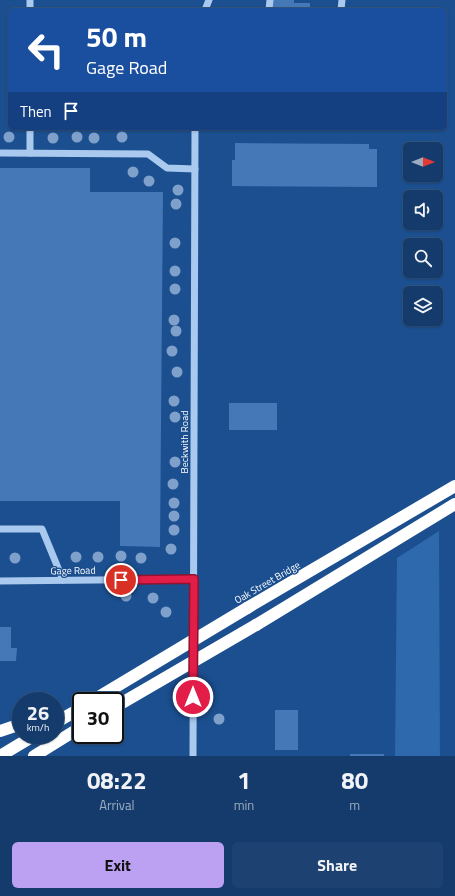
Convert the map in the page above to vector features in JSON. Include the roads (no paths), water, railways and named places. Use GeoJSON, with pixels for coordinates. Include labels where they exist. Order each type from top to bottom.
{"type":"FeatureCollection","features":[{"type":"Feature","properties":{"kind":"highway","name":"Oak Street Bridge"},"geometry":{"type":"LineString","coordinates":[[107,692],[455,486]]}},
{"type":"Feature","properties":{"kind":"highway"},"geometry":{"type":"LineString","coordinates":[[124,701],[256,625],[455,504]]}},
{"type":"Feature","properties":{"kind":"highway"},"geometry":{"type":"LineString","coordinates":[[0,731],[12,727]]}},
{"type":"Feature","properties":{"kind":"highway"},"geometry":{"type":"LineString","coordinates":[[34,756],[72,733]]}},
{"type":"Feature","properties":{"kind":"highway"},"geometry":{"type":"LineString","coordinates":[[0,756],[20,744]]}},
{"type":"Feature","properties":{"kind":"street"},"geometry":{"type":"LineString","coordinates":[[30,130],[30,153]]}},
{"type":"Feature","properties":{"kind":"street","name":"Beckwith Road"},"geometry":{"type":"LineString","coordinates":[[193,756],[195,130]]}},
{"type":"Feature","properties":{"kind":"street"},"geometry":{"type":"LineString","coordinates":[[0,153],[148,154],[167,168],[195,169]]}},
{"type":"Feature","properties":{"kind":"street"},"geometry":{"type":"LineString","coordinates":[[0,529],[42,529],[63,580]]}},
{"type":"Feature","properties":{"kind":"street","name":"Gage Road"},"geometry":{"type":"LineString","coordinates":[[0,581],[194,579]]}}]}
